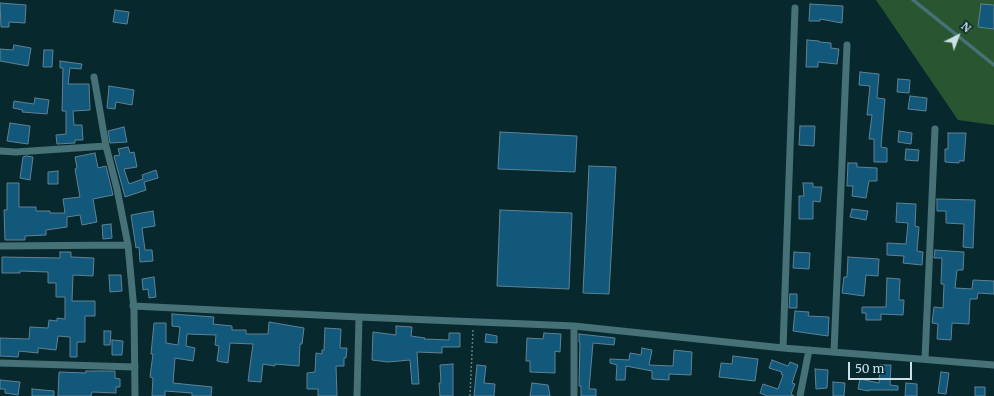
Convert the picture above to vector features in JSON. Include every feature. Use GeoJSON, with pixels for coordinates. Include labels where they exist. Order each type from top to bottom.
{"type":"FeatureCollection","features":[{"type":"Feature","properties":{"kind":"street"},"geometry":{"type":"LineString","coordinates":[[783,348],[796,8]]}},
{"type":"Feature","properties":{"kind":"street"},"geometry":{"type":"LineString","coordinates":[[834,352],[847,45]]}},
{"type":"Feature","properties":{"kind":"street"},"geometry":{"type":"LineString","coordinates":[[94,77],[106,146],[117,189],[128,245],[133,306],[135,396]]}},
{"type":"Feature","properties":{"kind":"street"},"geometry":{"type":"LineString","coordinates":[[925,358],[935,129]]}},
{"type":"Feature","properties":{"kind":"street"},"geometry":{"type":"LineString","coordinates":[[0,151],[16,152],[106,146]]}},
{"type":"Feature","properties":{"kind":"street"},"geometry":{"type":"LineString","coordinates":[[0,246],[128,245]]}},
{"type":"Feature","properties":{"kind":"street"},"geometry":{"type":"LineString","coordinates":[[133,306],[359,318],[574,326],[783,348],[925,358],[994,365]]}},
{"type":"Feature","properties":{"kind":"street"},"geometry":{"type":"LineString","coordinates":[[357,396],[359,318]]}},
{"type":"Feature","properties":{"kind":"street"},"geometry":{"type":"LineString","coordinates":[[574,326],[574,396]]}},
{"type":"Feature","properties":{"kind":"street"},"geometry":{"type":"LineString","coordinates":[[800,396],[809,350]]}},
{"type":"Feature","properties":{"kind":"street"},"geometry":{"type":"LineString","coordinates":[[0,364],[135,367]]}},
{"type":"Feature","properties":{"kind":"lane"},"geometry":{"type":"LineString","coordinates":[[914,0],[994,65]]}},
{"type":"Feature","properties":{"kind":"path"},"geometry":{"type":"LineString","coordinates":[[470,396],[473,322]]}},
{"type":"Feature","properties":{"kind":"green space"},"geometry":{"type":"Polygon","coordinates":[[[876,0],[994,0],[994,125],[958,120],[876,0]]]}},
{"type":"Feature","properties":{"kind":"building"},"geometry":{"type":"Polygon","coordinates":[[[0,3],[26,5],[25,23],[9,22],[9,27],[1,27],[0,3]]]}},
{"type":"Feature","properties":{"kind":"building"},"geometry":{"type":"Polygon","coordinates":[[[810,4],[843,6],[842,23],[820,19],[820,21],[809,21],[810,4]]]}},
{"type":"Feature","properties":{"kind":"building"},"geometry":{"type":"Polygon","coordinates":[[[981,4],[994,5],[994,29],[978,27],[981,4]]]}},
{"type":"Feature","properties":{"kind":"building"},"geometry":{"type":"Polygon","coordinates":[[[115,10],[129,12],[127,24],[113,22],[115,10]]]}},
{"type":"Feature","properties":{"kind":"building"},"geometry":{"type":"Polygon","coordinates":[[[807,40],[831,43],[831,48],[839,49],[837,64],[818,62],[818,67],[806,67],[807,40]]]}},
{"type":"Feature","properties":{"kind":"building"},"geometry":{"type":"Polygon","coordinates":[[[14,45],[31,48],[28,66],[0,61],[0,49],[13,50],[14,45]]]}},
{"type":"Feature","properties":{"kind":"building"},"geometry":{"type":"Polygon","coordinates":[[[44,50],[53,50],[52,67],[43,67],[44,50]]]}},
{"type":"Feature","properties":{"kind":"building"},"geometry":{"type":"Polygon","coordinates":[[[60,61],[82,64],[81,69],[70,68],[68,84],[89,84],[90,110],[73,111],[74,125],[82,125],[83,140],[75,140],[75,143],[57,144],[56,135],[66,134],[66,111],[62,111],[63,68],[60,68],[60,61]]]}},
{"type":"Feature","properties":{"kind":"building"},"geometry":{"type":"Polygon","coordinates":[[[860,72],[879,74],[877,98],[885,99],[881,147],[887,148],[887,162],[874,162],[874,139],[869,139],[872,115],[867,115],[870,86],[859,85],[860,72]]]}},
{"type":"Feature","properties":{"kind":"building"},"geometry":{"type":"Polygon","coordinates":[[[898,79],[910,80],[909,93],[897,92],[898,79]]]}},
{"type":"Feature","properties":{"kind":"building"},"geometry":{"type":"Polygon","coordinates":[[[109,86],[134,90],[132,105],[116,102],[115,109],[107,108],[109,86]]]}},
{"type":"Feature","properties":{"kind":"building"},"geometry":{"type":"Polygon","coordinates":[[[910,96],[927,98],[926,111],[908,109],[910,96]]]}},
{"type":"Feature","properties":{"kind":"building"},"geometry":{"type":"Polygon","coordinates":[[[35,98],[49,100],[47,114],[22,112],[23,110],[13,108],[14,101],[34,104],[35,98]]]}},
{"type":"Feature","properties":{"kind":"building"},"geometry":{"type":"Polygon","coordinates":[[[10,123],[30,126],[28,144],[7,141],[10,123]]]}},
{"type":"Feature","properties":{"kind":"building"},"geometry":{"type":"Polygon","coordinates":[[[800,126],[815,126],[814,146],[799,145],[800,126]]]}},
{"type":"Feature","properties":{"kind":"building"},"geometry":{"type":"Polygon","coordinates":[[[124,127],[127,142],[110,143],[108,131],[124,127]]]}},
{"type":"Feature","properties":{"kind":"building"},"geometry":{"type":"Polygon","coordinates":[[[899,131],[912,133],[911,144],[898,142],[899,131]]]}},
{"type":"Feature","properties":{"kind":"building"},"geometry":{"type":"Polygon","coordinates":[[[500,132],[577,136],[575,172],[498,169],[500,132]]]}},
{"type":"Feature","properties":{"kind":"building"},"geometry":{"type":"Polygon","coordinates":[[[948,133],[966,133],[964,161],[959,161],[959,163],[945,162],[945,149],[948,149],[948,133]]]}},
{"type":"Feature","properties":{"kind":"building"},"geometry":{"type":"Polygon","coordinates":[[[128,147],[130,153],[134,152],[137,167],[124,169],[129,184],[143,179],[142,175],[156,170],[158,178],[144,182],[146,190],[125,197],[114,156],[120,155],[118,149],[128,147]]]}},
{"type":"Feature","properties":{"kind":"building"},"geometry":{"type":"Polygon","coordinates":[[[906,149],[919,150],[918,161],[905,160],[906,149]]]}},
{"type":"Feature","properties":{"kind":"building"},"geometry":{"type":"Polygon","coordinates":[[[95,153],[98,168],[106,166],[113,195],[93,199],[97,222],[82,225],[80,215],[67,217],[67,227],[46,230],[46,235],[25,236],[25,240],[5,240],[4,210],[7,210],[7,183],[19,183],[19,207],[36,207],[36,211],[65,213],[63,199],[80,197],[75,169],[77,168],[75,157],[95,153]]]}},
{"type":"Feature","properties":{"kind":"building"},"geometry":{"type":"Polygon","coordinates":[[[23,157],[33,157],[30,180],[20,178],[23,157]]]}},
{"type":"Feature","properties":{"kind":"building"},"geometry":{"type":"Polygon","coordinates":[[[848,163],[857,163],[857,167],[877,168],[877,181],[869,181],[866,198],[852,196],[853,186],[847,186],[848,163]]]}},
{"type":"Feature","properties":{"kind":"building"},"geometry":{"type":"Polygon","coordinates":[[[589,166],[616,167],[609,294],[583,293],[589,166]]]}},
{"type":"Feature","properties":{"kind":"building"},"geometry":{"type":"Polygon","coordinates":[[[58,171],[58,184],[48,184],[48,172],[58,171]]]}},
{"type":"Feature","properties":{"kind":"building"},"geometry":{"type":"Polygon","coordinates":[[[803,183],[813,183],[813,187],[822,187],[820,202],[813,201],[813,219],[799,219],[799,196],[804,196],[803,183]]]}},
{"type":"Feature","properties":{"kind":"building"},"geometry":{"type":"Polygon","coordinates":[[[937,199],[975,200],[973,248],[963,247],[964,224],[946,223],[946,211],[937,211],[937,199]]]}},
{"type":"Feature","properties":{"kind":"building"},"geometry":{"type":"Polygon","coordinates":[[[897,203],[916,204],[915,226],[919,227],[917,251],[923,252],[922,265],[903,263],[904,256],[887,255],[887,243],[906,244],[908,223],[896,222],[897,203]]]}},
{"type":"Feature","properties":{"kind":"building"},"geometry":{"type":"Polygon","coordinates":[[[852,209],[868,211],[866,220],[850,217],[852,209]]]}},
{"type":"Feature","properties":{"kind":"building"},"geometry":{"type":"Polygon","coordinates":[[[500,210],[572,213],[569,289],[497,286],[500,210]]]}},
{"type":"Feature","properties":{"kind":"building"},"geometry":{"type":"Polygon","coordinates":[[[153,211],[155,226],[142,228],[145,250],[152,250],[153,261],[140,262],[139,247],[136,248],[131,215],[153,211]]]}},
{"type":"Feature","properties":{"kind":"building"},"geometry":{"type":"Polygon","coordinates":[[[111,224],[112,238],[103,239],[102,225],[111,224]]]}},
{"type":"Feature","properties":{"kind":"building"},"geometry":{"type":"Polygon","coordinates":[[[935,250],[964,252],[963,270],[957,270],[955,288],[972,289],[973,280],[994,281],[994,294],[978,293],[977,299],[970,299],[969,324],[952,323],[951,340],[937,339],[938,324],[932,323],[934,307],[943,308],[944,284],[941,284],[942,258],[934,258],[935,250]]]}},
{"type":"Feature","properties":{"kind":"building"},"geometry":{"type":"Polygon","coordinates":[[[60,252],[71,252],[71,257],[94,258],[93,276],[73,275],[72,301],[95,301],[95,316],[85,316],[85,342],[77,342],[77,357],[70,357],[70,337],[58,336],[56,350],[38,348],[38,353],[19,351],[18,357],[0,356],[0,338],[29,339],[30,327],[48,328],[49,320],[57,321],[57,318],[65,319],[65,297],[56,297],[56,283],[48,283],[48,272],[20,271],[20,273],[2,273],[2,257],[60,258],[60,252]]]}},
{"type":"Feature","properties":{"kind":"building"},"geometry":{"type":"Polygon","coordinates":[[[794,252],[810,253],[809,269],[793,268],[794,252]]]}},
{"type":"Feature","properties":{"kind":"building"},"geometry":{"type":"Polygon","coordinates":[[[848,257],[879,259],[878,276],[866,275],[864,296],[842,293],[844,277],[847,277],[848,257]]]}},
{"type":"Feature","properties":{"kind":"building"},"geometry":{"type":"Polygon","coordinates":[[[109,275],[121,275],[122,291],[110,292],[109,275]]]}},
{"type":"Feature","properties":{"kind":"building"},"geometry":{"type":"Polygon","coordinates":[[[154,277],[156,297],[149,298],[148,289],[143,290],[142,279],[154,277]]]}},
{"type":"Feature","properties":{"kind":"building"},"geometry":{"type":"Polygon","coordinates":[[[887,278],[900,279],[899,300],[904,300],[903,315],[881,314],[881,320],[866,320],[866,313],[862,313],[862,307],[886,307],[887,278]]]}},
{"type":"Feature","properties":{"kind":"building"},"geometry":{"type":"Polygon","coordinates":[[[790,294],[797,294],[797,308],[789,308],[790,294]]]}},
{"type":"Feature","properties":{"kind":"building"},"geometry":{"type":"Polygon","coordinates":[[[795,311],[809,312],[808,316],[829,317],[828,336],[793,331],[795,311]]]}},
{"type":"Feature","properties":{"kind":"building"},"geometry":{"type":"Polygon","coordinates":[[[172,314],[214,317],[213,324],[232,326],[232,330],[246,330],[246,334],[268,334],[269,322],[304,328],[302,344],[300,344],[299,366],[275,364],[275,366],[263,364],[261,382],[248,381],[253,344],[230,343],[228,363],[217,361],[219,346],[215,345],[216,335],[187,334],[186,346],[195,348],[193,361],[175,358],[173,383],[212,387],[211,396],[192,396],[192,393],[165,391],[165,396],[152,396],[153,378],[150,377],[153,354],[151,354],[154,323],[166,323],[166,343],[178,345],[180,327],[172,326],[172,314]]]}},
{"type":"Feature","properties":{"kind":"building"},"geometry":{"type":"Polygon","coordinates":[[[396,326],[412,327],[411,336],[425,338],[424,339],[449,340],[449,333],[460,333],[460,347],[442,347],[442,353],[417,352],[419,384],[412,384],[410,360],[388,362],[372,360],[373,332],[396,335],[396,326]]]}},
{"type":"Feature","properties":{"kind":"building"},"geometry":{"type":"Polygon","coordinates":[[[325,328],[341,329],[340,348],[347,348],[346,358],[344,358],[344,366],[336,366],[337,396],[318,396],[318,389],[307,389],[307,373],[315,372],[316,353],[322,354],[322,350],[324,350],[325,328]]]}},
{"type":"Feature","properties":{"kind":"building"},"geometry":{"type":"Polygon","coordinates":[[[104,331],[111,331],[110,345],[104,345],[104,331]]]}},
{"type":"Feature","properties":{"kind":"building"},"geometry":{"type":"Polygon","coordinates":[[[544,333],[561,334],[560,352],[555,351],[555,373],[530,372],[530,361],[526,361],[527,338],[543,339],[544,333]]]}},
{"type":"Feature","properties":{"kind":"building"},"geometry":{"type":"Polygon","coordinates":[[[486,334],[497,336],[497,343],[485,342],[486,334]]]}},
{"type":"Feature","properties":{"kind":"building"},"geometry":{"type":"Polygon","coordinates":[[[579,334],[615,338],[614,345],[593,343],[589,389],[596,389],[596,396],[581,396],[581,386],[579,386],[579,334]]]}},
{"type":"Feature","properties":{"kind":"building"},"geometry":{"type":"Polygon","coordinates":[[[112,340],[123,341],[122,355],[112,355],[112,340]]]}},
{"type":"Feature","properties":{"kind":"building"},"geometry":{"type":"Polygon","coordinates":[[[642,348],[652,350],[649,365],[673,366],[674,350],[692,352],[691,375],[669,374],[669,380],[652,379],[652,371],[626,366],[625,380],[616,380],[617,365],[610,363],[610,359],[629,360],[630,353],[641,355],[642,348]]]}},
{"type":"Feature","properties":{"kind":"building"},"geometry":{"type":"Polygon","coordinates":[[[733,356],[758,359],[755,381],[719,377],[721,363],[732,364],[733,356]]]}},
{"type":"Feature","properties":{"kind":"building"},"geometry":{"type":"Polygon","coordinates":[[[772,360],[788,366],[790,362],[798,365],[792,383],[795,384],[791,394],[794,396],[767,396],[760,393],[763,384],[778,389],[783,375],[781,374],[782,372],[769,368],[772,360]]]}},
{"type":"Feature","properties":{"kind":"building"},"geometry":{"type":"Polygon","coordinates":[[[453,364],[453,396],[440,396],[440,365],[453,364]]]}},
{"type":"Feature","properties":{"kind":"building"},"geometry":{"type":"Polygon","coordinates":[[[477,365],[486,366],[484,383],[495,384],[494,396],[474,396],[477,365]]]}},
{"type":"Feature","properties":{"kind":"building"},"geometry":{"type":"Polygon","coordinates":[[[880,365],[891,365],[890,385],[898,386],[898,390],[869,391],[858,389],[860,379],[879,383],[880,365]]]}},
{"type":"Feature","properties":{"kind":"building"},"geometry":{"type":"Polygon","coordinates":[[[815,369],[828,370],[827,388],[816,389],[815,369]]]}},
{"type":"Feature","properties":{"kind":"building"},"geometry":{"type":"Polygon","coordinates":[[[86,371],[115,371],[115,378],[120,379],[120,387],[116,387],[116,393],[92,392],[91,396],[58,396],[59,372],[86,373],[86,371]]]}},
{"type":"Feature","properties":{"kind":"building"},"geometry":{"type":"Polygon","coordinates":[[[941,372],[949,373],[946,394],[938,393],[941,372]]]}},
{"type":"Feature","properties":{"kind":"building"},"geometry":{"type":"Polygon","coordinates":[[[0,380],[20,382],[18,395],[5,393],[5,389],[0,389],[0,380]]]}},
{"type":"Feature","properties":{"kind":"building"},"geometry":{"type":"Polygon","coordinates":[[[833,382],[845,383],[844,396],[833,396],[833,382]]]}},
{"type":"Feature","properties":{"kind":"building"},"geometry":{"type":"Polygon","coordinates":[[[532,383],[548,385],[550,396],[530,396],[532,383]]]}},
{"type":"Feature","properties":{"kind":"building"},"geometry":{"type":"Polygon","coordinates":[[[906,383],[917,384],[917,396],[905,396],[906,383]]]}},
{"type":"Feature","properties":{"kind":"building"},"geometry":{"type":"Polygon","coordinates":[[[975,387],[985,387],[985,396],[975,396],[975,387]]]}},
{"type":"Feature","properties":{"kind":"building"},"geometry":{"type":"Polygon","coordinates":[[[32,389],[54,391],[54,396],[32,396],[32,389]]]}}]}
